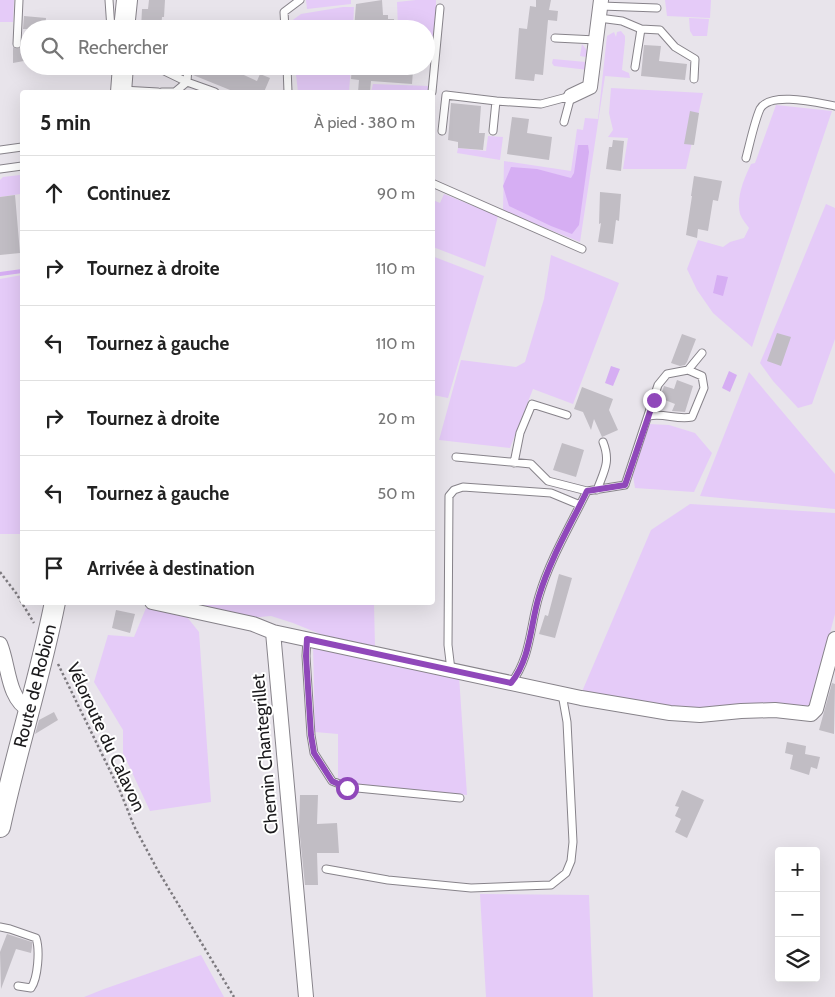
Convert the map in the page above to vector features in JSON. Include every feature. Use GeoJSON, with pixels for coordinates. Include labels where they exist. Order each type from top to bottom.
{"type":"FeatureCollection","features":[{"type":"Feature","properties":{"kind":"main road"},"geometry":{"type":"LineString","coordinates":[[122,90],[123,75]]}},
{"type":"Feature","properties":{"kind":"main road","name":"Route de Robion"},"geometry":{"type":"LineString","coordinates":[[0,827],[54,605]]}},
{"type":"Feature","properties":{"kind":"street"},"geometry":{"type":"LineString","coordinates":[[571,96],[590,87],[600,8]]}},
{"type":"Feature","properties":{"kind":"street"},"geometry":{"type":"LineString","coordinates":[[166,605],[253,624],[273,632],[562,694],[670,713],[700,715],[775,710],[811,714],[816,709],[835,639]]}},
{"type":"Feature","properties":{"kind":"street","name":"Chemin Chantegrillet"},"geometry":{"type":"LineString","coordinates":[[273,632],[306,997]]}},
{"type":"Feature","properties":{"kind":"street"},"geometry":{"type":"LineString","coordinates":[[0,644],[8,674],[19,703],[29,710]]}},
{"type":"Feature","properties":{"kind":"lane"},"geometry":{"type":"LineString","coordinates":[[18,44],[19,0]]}},
{"type":"Feature","properties":{"kind":"lane"},"geometry":{"type":"LineString","coordinates":[[109,0],[121,15]]}},
{"type":"Feature","properties":{"kind":"lane"},"geometry":{"type":"LineString","coordinates":[[284,20],[284,12],[300,0]]}},
{"type":"Feature","properties":{"kind":"lane"},"geometry":{"type":"LineString","coordinates":[[435,60],[440,8]]}},
{"type":"Feature","properties":{"kind":"lane"},"geometry":{"type":"LineString","coordinates":[[600,8],[658,8]]}},
{"type":"Feature","properties":{"kind":"lane"},"geometry":{"type":"LineString","coordinates":[[600,8],[622,21],[641,29],[660,30],[675,47],[695,59],[694,79]]}},
{"type":"Feature","properties":{"kind":"lane"},"geometry":{"type":"LineString","coordinates":[[635,67],[641,29]]}},
{"type":"Feature","properties":{"kind":"lane"},"geometry":{"type":"LineString","coordinates":[[555,38],[596,40]]}},
{"type":"Feature","properties":{"kind":"lane"},"geometry":{"type":"LineString","coordinates":[[173,75],[205,90]]}},
{"type":"Feature","properties":{"kind":"lane"},"geometry":{"type":"LineString","coordinates":[[177,90],[187,82],[187,75]]}},
{"type":"Feature","properties":{"kind":"lane"},"geometry":{"type":"LineString","coordinates":[[287,75],[288,90]]}},
{"type":"Feature","properties":{"kind":"lane"},"geometry":{"type":"LineString","coordinates":[[432,90],[434,75]]}},
{"type":"Feature","properties":{"kind":"lane"},"geometry":{"type":"LineString","coordinates":[[442,131],[446,95],[541,104],[571,96],[564,122]]}},
{"type":"Feature","properties":{"kind":"lane"},"geometry":{"type":"LineString","coordinates":[[746,158],[761,108],[767,102],[776,99],[786,99],[835,106]]}},
{"type":"Feature","properties":{"kind":"lane"},"geometry":{"type":"LineString","coordinates":[[493,130],[496,101]]}},
{"type":"Feature","properties":{"kind":"lane"},"geometry":{"type":"LineString","coordinates":[[0,150],[20,147]]}},
{"type":"Feature","properties":{"kind":"lane"},"geometry":{"type":"LineString","coordinates":[[0,169],[20,166]]}},
{"type":"Feature","properties":{"kind":"lane"},"geometry":{"type":"LineString","coordinates":[[435,184],[582,249]]}},
{"type":"Feature","properties":{"kind":"lane"},"geometry":{"type":"LineString","coordinates":[[688,370],[702,353]]}},
{"type":"Feature","properties":{"kind":"lane"},"geometry":{"type":"LineString","coordinates":[[456,457],[531,464],[548,481],[587,491],[625,485],[658,385],[667,374],[688,370],[702,376],[704,388],[692,417],[683,419],[658,414],[649,416]]}},
{"type":"Feature","properties":{"kind":"lane"},"geometry":{"type":"LineString","coordinates":[[514,463],[520,433],[532,404],[567,415]]}},
{"type":"Feature","properties":{"kind":"lane"},"geometry":{"type":"LineString","coordinates":[[597,490],[608,462],[603,442]]}},
{"type":"Feature","properties":{"kind":"lane"},"geometry":{"type":"LineString","coordinates":[[451,670],[448,645],[449,496],[454,490],[462,488],[552,493],[580,505]]}},
{"type":"Feature","properties":{"kind":"lane"},"geometry":{"type":"LineString","coordinates":[[511,683],[520,672],[528,646],[538,597],[551,563],[587,491]]}},
{"type":"Feature","properties":{"kind":"lane"},"geometry":{"type":"LineString","coordinates":[[307,639],[306,656],[311,735],[314,753],[332,781],[347,788],[460,798]]}},
{"type":"Feature","properties":{"kind":"lane"},"geometry":{"type":"LineString","coordinates":[[326,869],[388,880],[471,888],[551,885],[566,873],[571,861],[572,842],[567,722],[562,694]]}},
{"type":"Feature","properties":{"kind":"lane"},"geometry":{"type":"LineString","coordinates":[[0,927],[36,938],[39,946],[35,982],[31,988],[18,986]]}},
{"type":"Feature","properties":{"kind":"path"},"geometry":{"type":"LineString","coordinates":[[0,572],[20,600]]}},
{"type":"Feature","properties":{"kind":"path"},"geometry":{"type":"LineString","coordinates":[[23,605],[37,629]]}},
{"type":"Feature","properties":{"kind":"path","name":"Véloroute du Calavon"},"geometry":{"type":"LineString","coordinates":[[55,659],[120,791],[134,826],[157,869],[234,997]]}},
{"type":"Feature","properties":{"kind":"shaded area"},"geometry":{"type":"Polygon","coordinates":[[[0,0],[14,0],[13,22],[0,22],[0,0]]]}},
{"type":"Feature","properties":{"kind":"shaded area"},"geometry":{"type":"Polygon","coordinates":[[[306,0],[351,0],[351,4],[307,9],[306,0]]]}},
{"type":"Feature","properties":{"kind":"shaded area"},"geometry":{"type":"Polygon","coordinates":[[[436,0],[435,45],[435,20],[398,20],[397,2],[436,0]]]}},
{"type":"Feature","properties":{"kind":"shaded area"},"geometry":{"type":"Polygon","coordinates":[[[665,0],[711,0],[710,18],[667,16],[665,0]]]}},
{"type":"Feature","properties":{"kind":"shaded area"},"geometry":{"type":"Polygon","coordinates":[[[354,7],[353,20],[293,20],[301,14],[354,7]]]}},
{"type":"Feature","properties":{"kind":"shaded area"},"geometry":{"type":"Polygon","coordinates":[[[689,18],[709,19],[707,36],[693,36],[690,31],[689,18]]]}},
{"type":"Feature","properties":{"kind":"shaded area"},"geometry":{"type":"Polygon","coordinates":[[[621,31],[625,36],[622,70],[629,73],[630,78],[605,76],[580,242],[503,211],[504,161],[571,171],[577,129],[583,130],[585,118],[598,119],[607,36],[614,32],[616,37],[617,32],[621,31]]]}},
{"type":"Feature","properties":{"kind":"shaded area"},"geometry":{"type":"Polygon","coordinates":[[[582,44],[589,53],[588,70],[554,66],[552,63],[553,59],[586,62],[586,57],[580,56],[582,44]]]}},
{"type":"Feature","properties":{"kind":"shaded area"},"geometry":{"type":"Polygon","coordinates":[[[296,75],[350,75],[349,90],[298,90],[296,75]]]}},
{"type":"Feature","properties":{"kind":"shaded area"},"geometry":{"type":"Polygon","coordinates":[[[373,84],[428,86],[428,90],[372,90],[373,84]]]}},
{"type":"Feature","properties":{"kind":"shaded area"},"geometry":{"type":"Polygon","coordinates":[[[611,88],[703,93],[686,169],[623,169],[628,138],[608,137],[613,130],[609,113],[611,88]]]}},
{"type":"Feature","properties":{"kind":"shaded area"},"geometry":{"type":"Polygon","coordinates":[[[776,105],[832,111],[752,347],[713,313],[697,290],[687,269],[698,240],[723,247],[730,242],[744,238],[749,228],[740,214],[741,188],[751,164],[755,163],[776,105]]]}},
{"type":"Feature","properties":{"kind":"shaded area"},"geometry":{"type":"Polygon","coordinates":[[[488,136],[503,137],[500,160],[457,153],[458,148],[486,151],[488,136]]]}},
{"type":"Feature","properties":{"kind":"shaded area"},"geometry":{"type":"Polygon","coordinates":[[[578,145],[588,145],[589,152],[579,225],[572,234],[509,206],[503,186],[511,167],[537,169],[571,178],[574,173],[578,145]]]}},
{"type":"Feature","properties":{"kind":"shaded area"},"geometry":{"type":"Polygon","coordinates":[[[20,175],[20,194],[0,197],[0,180],[3,177],[20,175]]]}},
{"type":"Feature","properties":{"kind":"shaded area"},"geometry":{"type":"Polygon","coordinates":[[[444,194],[498,216],[485,267],[435,248],[435,201],[440,203],[444,194]]]}},
{"type":"Feature","properties":{"kind":"shaded area"},"geometry":{"type":"Polygon","coordinates":[[[826,204],[835,208],[835,339],[812,404],[798,408],[773,381],[760,363],[826,204]]]}},
{"type":"Feature","properties":{"kind":"shaded area"},"geometry":{"type":"Polygon","coordinates":[[[551,255],[619,283],[573,404],[533,389],[510,448],[439,440],[461,360],[516,367],[525,362],[544,299],[551,255]]]}},
{"type":"Feature","properties":{"kind":"shaded area"},"geometry":{"type":"Polygon","coordinates":[[[435,257],[484,276],[448,398],[435,395],[435,257]]]}},
{"type":"Feature","properties":{"kind":"shaded area"},"geometry":{"type":"Polygon","coordinates":[[[20,275],[20,534],[0,534],[0,279],[20,275]]]}},
{"type":"Feature","properties":{"kind":"shaded area"},"geometry":{"type":"Polygon","coordinates":[[[717,275],[728,277],[723,296],[713,293],[717,275]]]}},
{"type":"Feature","properties":{"kind":"shaded area"},"geometry":{"type":"Polygon","coordinates":[[[611,366],[620,369],[613,386],[605,383],[611,366]]]}},
{"type":"Feature","properties":{"kind":"shaded area"},"geometry":{"type":"Polygon","coordinates":[[[729,371],[737,375],[730,392],[722,388],[729,371]]]}},
{"type":"Feature","properties":{"kind":"shaded area"},"geometry":{"type":"Polygon","coordinates":[[[749,372],[835,474],[835,509],[700,496],[749,372]]]}},
{"type":"Feature","properties":{"kind":"shaded area"},"geometry":{"type":"Polygon","coordinates":[[[649,424],[669,425],[695,433],[712,453],[694,492],[635,488],[633,476],[649,424]]]}},
{"type":"Feature","properties":{"kind":"shaded area"},"geometry":{"type":"Polygon","coordinates":[[[690,504],[835,513],[835,614],[811,705],[799,707],[709,709],[674,708],[581,694],[651,530],[690,504]]]}},
{"type":"Feature","properties":{"kind":"shaded area"},"geometry":{"type":"Polygon","coordinates":[[[186,605],[374,605],[375,648],[330,638],[271,616],[248,618],[186,605]]]}},
{"type":"Feature","properties":{"kind":"shaded area"},"geometry":{"type":"Polygon","coordinates":[[[146,608],[187,617],[199,632],[211,802],[150,811],[123,753],[123,730],[94,682],[108,635],[134,637],[146,608]]]}},
{"type":"Feature","properties":{"kind":"shaded area"},"geometry":{"type":"Polygon","coordinates":[[[313,645],[459,676],[467,795],[338,782],[338,734],[315,732],[313,645]]]}},
{"type":"Feature","properties":{"kind":"shaded area"},"geometry":{"type":"Polygon","coordinates":[[[480,894],[589,895],[593,997],[486,997],[480,894]]]}},
{"type":"Feature","properties":{"kind":"shaded area"},"geometry":{"type":"Polygon","coordinates":[[[201,955],[224,997],[84,997],[104,989],[201,955]]]}},
{"type":"Feature","properties":{"kind":"building"},"geometry":{"type":"Polygon","coordinates":[[[149,0],[165,0],[164,17],[162,17],[162,20],[141,20],[142,9],[148,9],[149,0]]]}},
{"type":"Feature","properties":{"kind":"building"},"geometry":{"type":"Polygon","coordinates":[[[382,0],[383,15],[388,15],[388,19],[394,20],[355,20],[356,4],[382,0]]]}},
{"type":"Feature","properties":{"kind":"building"},"geometry":{"type":"Polygon","coordinates":[[[536,0],[551,0],[549,10],[558,11],[557,21],[548,20],[543,75],[535,74],[534,81],[515,79],[519,28],[527,29],[530,6],[536,7],[536,0]]]}},
{"type":"Feature","properties":{"kind":"building"},"geometry":{"type":"Polygon","coordinates":[[[24,16],[46,18],[46,20],[24,20],[24,16]]]}},
{"type":"Feature","properties":{"kind":"building"},"geometry":{"type":"Polygon","coordinates":[[[644,45],[661,46],[659,61],[687,64],[685,80],[641,76],[644,45]]]}},
{"type":"Feature","properties":{"kind":"building"},"geometry":{"type":"Polygon","coordinates":[[[13,47],[17,49],[20,48],[20,62],[13,63],[13,47]]]}},
{"type":"Feature","properties":{"kind":"building"},"geometry":{"type":"Polygon","coordinates":[[[193,75],[244,75],[257,81],[260,75],[270,78],[265,90],[230,90],[193,75]]]}},
{"type":"Feature","properties":{"kind":"building"},"geometry":{"type":"Polygon","coordinates":[[[351,75],[413,75],[412,84],[371,81],[370,90],[358,90],[359,80],[351,79],[351,75]]]}},
{"type":"Feature","properties":{"kind":"building"},"geometry":{"type":"Polygon","coordinates":[[[451,103],[481,106],[479,133],[485,133],[483,150],[458,148],[458,142],[448,140],[451,103]]]}},
{"type":"Feature","properties":{"kind":"building"},"geometry":{"type":"Polygon","coordinates":[[[690,111],[699,113],[694,145],[684,144],[690,111]]]}},
{"type":"Feature","properties":{"kind":"building"},"geometry":{"type":"Polygon","coordinates":[[[512,117],[529,119],[527,133],[552,137],[549,160],[507,154],[512,117]]]}},
{"type":"Feature","properties":{"kind":"building"},"geometry":{"type":"Polygon","coordinates":[[[613,140],[624,141],[621,171],[606,169],[609,147],[612,147],[613,140]]]}},
{"type":"Feature","properties":{"kind":"building"},"geometry":{"type":"Polygon","coordinates":[[[694,176],[722,181],[718,201],[713,200],[708,231],[698,229],[697,238],[686,235],[694,176]]]}},
{"type":"Feature","properties":{"kind":"building"},"geometry":{"type":"Polygon","coordinates":[[[600,192],[621,194],[619,221],[616,220],[613,244],[598,242],[601,223],[599,224],[600,192]]]}},
{"type":"Feature","properties":{"kind":"building"},"geometry":{"type":"Polygon","coordinates":[[[15,195],[20,253],[0,255],[0,197],[15,195]]]}},
{"type":"Feature","properties":{"kind":"building"},"geometry":{"type":"Polygon","coordinates":[[[777,333],[791,337],[781,366],[767,361],[777,333]]]}},
{"type":"Feature","properties":{"kind":"building"},"geometry":{"type":"Polygon","coordinates":[[[682,334],[696,339],[687,362],[685,365],[680,366],[671,363],[682,334]]]}},
{"type":"Feature","properties":{"kind":"building"},"geometry":{"type":"Polygon","coordinates":[[[677,380],[693,386],[685,412],[672,411],[675,404],[660,398],[664,386],[674,389],[677,380]]]}},
{"type":"Feature","properties":{"kind":"building"},"geometry":{"type":"Polygon","coordinates":[[[582,387],[613,399],[609,410],[618,430],[602,437],[594,419],[591,430],[583,412],[574,409],[582,387]]]}},
{"type":"Feature","properties":{"kind":"building"},"geometry":{"type":"Polygon","coordinates":[[[562,443],[584,450],[576,477],[553,470],[562,443]]]}},
{"type":"Feature","properties":{"kind":"building"},"geometry":{"type":"Polygon","coordinates":[[[559,574],[572,578],[555,638],[539,634],[545,615],[548,616],[559,574]]]}},
{"type":"Feature","properties":{"kind":"building"},"geometry":{"type":"Polygon","coordinates":[[[116,610],[135,614],[130,633],[112,628],[116,610]]]}},
{"type":"Feature","properties":{"kind":"building"},"geometry":{"type":"Polygon","coordinates":[[[832,683],[835,684],[834,734],[819,730],[832,683]]]}},
{"type":"Feature","properties":{"kind":"building"},"geometry":{"type":"Polygon","coordinates":[[[54,712],[58,720],[35,734],[39,720],[54,712]]]}},
{"type":"Feature","properties":{"kind":"building"},"geometry":{"type":"Polygon","coordinates":[[[787,742],[806,746],[805,754],[820,757],[817,769],[811,767],[809,775],[790,769],[793,755],[785,753],[787,742]]]}},
{"type":"Feature","properties":{"kind":"building"},"geometry":{"type":"Polygon","coordinates":[[[682,790],[704,800],[687,838],[675,832],[681,819],[675,816],[679,807],[675,806],[682,790]]]}},
{"type":"Feature","properties":{"kind":"building"},"geometry":{"type":"Polygon","coordinates":[[[300,795],[318,795],[317,824],[337,823],[339,853],[317,853],[318,885],[305,885],[299,827],[300,795]]]}},
{"type":"Feature","properties":{"kind":"building"},"geometry":{"type":"Polygon","coordinates":[[[7,934],[32,942],[32,947],[31,953],[16,949],[1,989],[0,952],[7,934]]]}},
{"type":"Feature","properties":{"kind":"waterway"},"geometry":{"type":"LineString","coordinates":[[0,274],[20,271]]}},
{"type":"Feature","properties":{"kind":"route"},"geometry":{"type":"LineString","coordinates":[[347,788],[332,781],[314,753],[311,735],[306,656],[307,639],[511,683],[520,672],[528,646],[538,597],[551,563],[587,491],[625,485],[654,400]]}}]}
